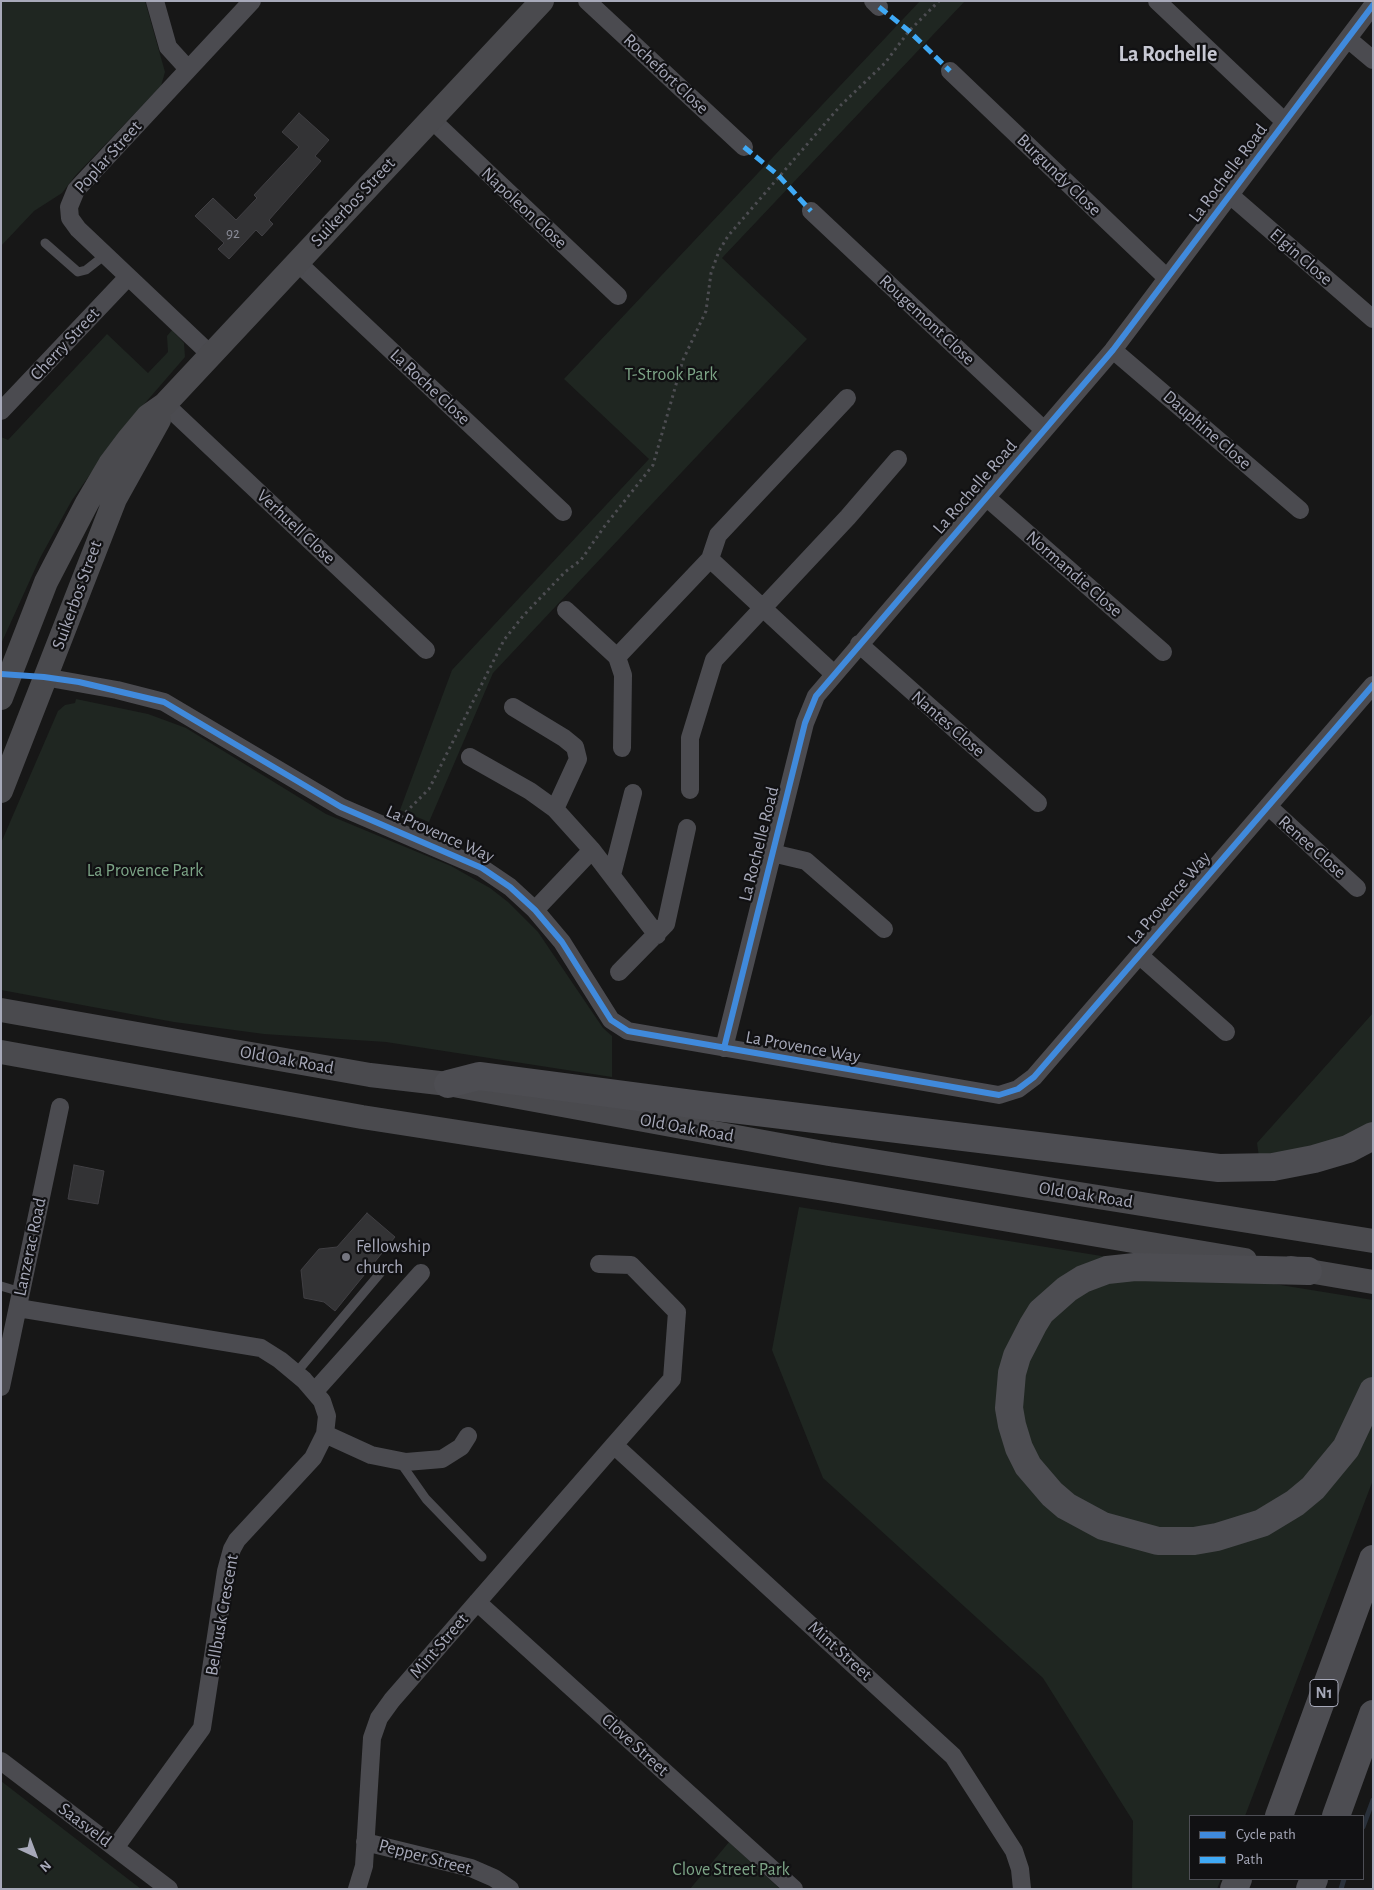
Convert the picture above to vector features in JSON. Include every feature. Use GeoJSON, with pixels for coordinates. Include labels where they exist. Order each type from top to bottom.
{"type":"FeatureCollection","features":[{"type":"Feature","properties":{"kind":"highway"},"geometry":{"type":"LineString","coordinates":[[448,1084],[479,1076],[700,1106],[1219,1168],[1246,1169],[1295,1163],[1348,1148],[1373,1136]]}},
{"type":"Feature","properties":{"kind":"highway"},"geometry":{"type":"LineString","coordinates":[[1308,1271],[1135,1267],[1107,1270],[1083,1279],[1067,1289],[1053,1300],[1033,1324],[1017,1356],[1012,1373],[1010,1391],[1012,1425],[1019,1448],[1028,1466],[1052,1494],[1066,1506],[1103,1526],[1158,1541],[1194,1541],[1217,1537],[1262,1523],[1295,1503],[1313,1488],[1346,1448],[1373,1391]]}},
{"type":"Feature","properties":{"kind":"highway"},"geometry":{"type":"LineString","coordinates":[[1262,1815],[1354,1578],[1371,1565]]}},
{"type":"Feature","properties":{"kind":"highway","name":"N1"},"geometry":{"type":"LineString","coordinates":[[1279,1815],[1371,1565]]}},
{"type":"Feature","properties":{"kind":"highway"},"geometry":{"type":"LineString","coordinates":[[1336,1815],[1373,1714]]}},
{"type":"Feature","properties":{"kind":"main road","name":"Suikerbos Street"},"geometry":{"type":"LineString","coordinates":[[1,698],[6,674],[46,582],[87,503],[110,464],[128,440],[148,416],[165,404],[542,1]]}},
{"type":"Feature","properties":{"kind":"main road","name":"Suikerbos Street"},"geometry":{"type":"LineString","coordinates":[[1,791],[115,499],[158,424],[165,404]]}},
{"type":"Feature","properties":{"kind":"main road"},"geometry":{"type":"LineString","coordinates":[[6,674],[44,677]]}},
{"type":"Feature","properties":{"kind":"main road","name":"Old Oak Road"},"geometry":{"type":"LineString","coordinates":[[1,1010],[370,1075],[448,1084],[829,1154],[1373,1241]]}},
{"type":"Feature","properties":{"kind":"main road"},"geometry":{"type":"LineString","coordinates":[[1,1052],[354,1116],[838,1191],[1371,1282]]}},
{"type":"Feature","properties":{"kind":"street"},"geometry":{"type":"LineString","coordinates":[[155,1],[168,47],[188,69]]}},
{"type":"Feature","properties":{"kind":"street","name":"Poplar Street"},"geometry":{"type":"LineString","coordinates":[[210,354],[74,224],[69,213],[71,198],[76,190],[252,1]]}},
{"type":"Feature","properties":{"kind":"street","name":"Rochefort Close"},"geometry":{"type":"LineString","coordinates":[[587,1],[744,146]]}},
{"type":"Feature","properties":{"kind":"street"},"geometry":{"type":"LineString","coordinates":[[1157,1],[1285,122]]}},
{"type":"Feature","properties":{"kind":"street","name":"La Rochelle Road"},"geometry":{"type":"LineString","coordinates":[[724,1048],[808,713],[816,696],[1113,350],[1373,6]]}},
{"type":"Feature","properties":{"kind":"street"},"geometry":{"type":"LineString","coordinates":[[1348,39],[1373,60]]}},
{"type":"Feature","properties":{"kind":"street","name":"Burgundy Close"},"geometry":{"type":"LineString","coordinates":[[950,71],[1167,278]]}},
{"type":"Feature","properties":{"kind":"street","name":"Napoleon Close"},"geometry":{"type":"LineString","coordinates":[[431,119],[618,296]]}},
{"type":"Feature","properties":{"kind":"street","name":"Elgin Close"},"geometry":{"type":"LineString","coordinates":[[1230,195],[1373,319]]}},
{"type":"Feature","properties":{"kind":"street","name":"Rougemont Close"},"geometry":{"type":"LineString","coordinates":[[811,211],[1044,430]]}},
{"type":"Feature","properties":{"kind":"street","name":"La Roche Close"},"geometry":{"type":"LineString","coordinates":[[297,262],[563,512]]}},
{"type":"Feature","properties":{"kind":"street","name":"Cherry Street"},"geometry":{"type":"LineString","coordinates":[[1,411],[128,277]]}},
{"type":"Feature","properties":{"kind":"street","name":"Dauphine Close"},"geometry":{"type":"LineString","coordinates":[[1113,350],[1300,510]]}},
{"type":"Feature","properties":{"kind":"street"},"geometry":{"type":"LineString","coordinates":[[617,656],[710,559],[718,534],[847,398]]}},
{"type":"Feature","properties":{"kind":"street","name":"Verhuell Close"},"geometry":{"type":"LineString","coordinates":[[165,404],[426,650]]}},
{"type":"Feature","properties":{"kind":"street"},"geometry":{"type":"LineString","coordinates":[[690,790],[690,738],[711,664],[898,460]]}},
{"type":"Feature","properties":{"kind":"street","name":"Normandie Close"},"geometry":{"type":"LineString","coordinates":[[986,497],[1163,652]]}},
{"type":"Feature","properties":{"kind":"street"},"geometry":{"type":"LineString","coordinates":[[710,559],[834,674]]}},
{"type":"Feature","properties":{"kind":"street"},"geometry":{"type":"LineString","coordinates":[[566,610],[617,656],[622,676],[622,748]]}},
{"type":"Feature","properties":{"kind":"street","name":"Nantes Close"},"geometry":{"type":"LineString","coordinates":[[859,644],[1038,803]]}},
{"type":"Feature","properties":{"kind":"street","name":"La Provence Way"},"geometry":{"type":"LineString","coordinates":[[44,677],[117,690],[164,702],[322,797],[482,868],[510,887],[535,910],[562,942],[606,1014],[615,1024],[628,1031],[971,1092],[999,1095],[1018,1089],[1034,1077],[1373,685]]}},
{"type":"Feature","properties":{"kind":"street"},"geometry":{"type":"LineString","coordinates":[[514,706],[575,747],[578,759],[576,766],[555,809]]}},
{"type":"Feature","properties":{"kind":"street"},"geometry":{"type":"LineString","coordinates":[[470,757],[530,791],[555,809],[592,850],[657,935]]}},
{"type":"Feature","properties":{"kind":"street"},"geometry":{"type":"LineString","coordinates":[[612,875],[633,793]]}},
{"type":"Feature","properties":{"kind":"street","name":"Renee Close"},"geometry":{"type":"LineString","coordinates":[[1268,806],[1357,888]]}},
{"type":"Feature","properties":{"kind":"street"},"geometry":{"type":"LineString","coordinates":[[619,972],[657,935],[668,919],[687,828]]}},
{"type":"Feature","properties":{"kind":"street"},"geometry":{"type":"LineString","coordinates":[[535,910],[592,850]]}},
{"type":"Feature","properties":{"kind":"street"},"geometry":{"type":"LineString","coordinates":[[772,853],[806,861],[884,929]]}},
{"type":"Feature","properties":{"kind":"street"},"geometry":{"type":"LineString","coordinates":[[1139,955],[1226,1032]]}},
{"type":"Feature","properties":{"kind":"street","name":"Lanzerac Road"},"geometry":{"type":"LineString","coordinates":[[1,1387],[60,1108]]}},
{"type":"Feature","properties":{"kind":"street","name":"Mint Street"},"geometry":{"type":"LineString","coordinates":[[358,1889],[364,1866],[372,1738],[380,1718],[392,1700],[672,1378],[677,1312],[631,1265],[599,1264]]}},
{"type":"Feature","properties":{"kind":"street"},"geometry":{"type":"LineString","coordinates":[[315,1391],[421,1273]]}},
{"type":"Feature","properties":{"kind":"street","name":"Bellbusk Crescent"},"geometry":{"type":"LineString","coordinates":[[19,1300],[248,1344],[269,1353],[296,1373],[315,1391],[326,1409],[327,1424],[325,1434],[312,1458],[237,1540],[232,1549],[226,1571],[202,1728],[115,1848]]}},
{"type":"Feature","properties":{"kind":"street"},"geometry":{"type":"LineString","coordinates":[[325,1434],[372,1455],[400,1462],[442,1460],[462,1447],[468,1436]]}},
{"type":"Feature","properties":{"kind":"street","name":"Mint Street"},"geometry":{"type":"LineString","coordinates":[[614,1445],[953,1756],[1014,1852],[1020,1869],[1022,1889]]}},
{"type":"Feature","properties":{"kind":"street","name":"Clove Street"},"geometry":{"type":"LineString","coordinates":[[477,1602],[794,1889]]}},
{"type":"Feature","properties":{"kind":"street","name":"Saasveld"},"geometry":{"type":"LineString","coordinates":[[1,1761],[169,1889]]}},
{"type":"Feature","properties":{"kind":"street","name":"Pepper Street"},"geometry":{"type":"LineString","coordinates":[[365,1842],[471,1868],[494,1878],[510,1889]]}},
{"type":"Feature","properties":{"kind":"lane"},"geometry":{"type":"LineString","coordinates":[[45,243],[78,272],[86,270],[105,255]]}},
{"type":"Feature","properties":{"kind":"lane"},"geometry":{"type":"LineString","coordinates":[[296,1373],[382,1271]]}},
{"type":"Feature","properties":{"kind":"lane"},"geometry":{"type":"LineString","coordinates":[[1,1286],[19,1300]]}},
{"type":"Feature","properties":{"kind":"lane"},"geometry":{"type":"LineString","coordinates":[[400,1462],[426,1499],[482,1556]]}},
{"type":"Feature","properties":{"kind":"path"},"geometry":{"type":"LineString","coordinates":[[394,830],[404,812],[419,801],[429,790],[504,640],[565,572],[581,560],[604,527],[653,465],[683,360],[706,311],[711,273],[719,251],[728,236],[841,105],[885,62],[909,31],[939,1]]}},
{"type":"Feature","properties":{"kind":"green space"},"geometry":{"type":"Polygon","coordinates":[[[1,1],[145,1],[165,72],[161,86],[75,176],[62,193],[34,211],[1,246],[1,1]]]}},
{"type":"Feature","properties":{"kind":"green space","name":"T-Strook Park"},"geometry":{"type":"Polygon","coordinates":[[[920,1],[965,1],[722,258],[807,339],[493,673],[429,822],[400,810],[452,670],[649,459],[564,379],[920,1]]]}},
{"type":"Feature","properties":{"kind":"green space"},"geometry":{"type":"Polygon","coordinates":[[[172,330],[184,343],[185,357],[120,432],[72,500],[40,558],[1,644],[1,437],[8,440],[107,334],[148,373],[168,352],[167,336],[172,330]]]}},
{"type":"Feature","properties":{"kind":"green space","name":"La Provence Park"},"geometry":{"type":"Polygon","coordinates":[[[76,699],[148,714],[186,728],[326,814],[451,866],[490,888],[508,902],[538,932],[603,1028],[612,1036],[612,1077],[386,1042],[264,1034],[174,1022],[1,990],[1,843],[58,711],[65,705],[75,703],[76,699]]]}},
{"type":"Feature","properties":{"kind":"green space"},"geometry":{"type":"Polygon","coordinates":[[[1373,1013],[1373,1124],[1334,1141],[1259,1157],[1257,1143],[1373,1013]]]}},
{"type":"Feature","properties":{"kind":"green space"},"geometry":{"type":"Polygon","coordinates":[[[799,1207],[1373,1300],[1373,1480],[1245,1815],[1189,1815],[1189,1880],[1221,1880],[1217,1889],[1132,1889],[1133,1821],[1043,1678],[823,1478],[772,1350],[799,1207]]]}},
{"type":"Feature","properties":{"kind":"green space"},"geometry":{"type":"Polygon","coordinates":[[[1,1781],[141,1889],[1,1889],[1,1781]]]}},
{"type":"Feature","properties":{"kind":"green space","name":"Clove Street Park"},"geometry":{"type":"Polygon","coordinates":[[[729,1842],[780,1889],[690,1889],[729,1842]]]}},
{"type":"Feature","properties":{"kind":"building"},"geometry":{"type":"Polygon","coordinates":[[[299,113],[329,140],[315,156],[321,161],[269,220],[273,224],[262,236],[256,230],[229,259],[218,249],[224,243],[195,216],[213,198],[236,220],[257,198],[254,195],[299,147],[282,132],[299,113]]]}},
{"type":"Feature","properties":{"kind":"building"},"geometry":{"type":"Polygon","coordinates":[[[74,1165],[104,1171],[98,1204],[68,1199],[74,1165]]]}},
{"type":"Feature","properties":{"kind":"building","name":"Fellowship church"},"geometry":{"type":"Polygon","coordinates":[[[367,1213],[395,1237],[335,1311],[324,1302],[304,1298],[301,1270],[319,1249],[337,1247],[367,1213]]]}},
{"type":"Feature","properties":{"kind":"waterway"},"geometry":{"type":"LineString","coordinates":[[1364,1824],[1373,1800]]}},
{"type":"Feature","properties":{"kind":"waterway"},"geometry":{"type":"LineString","coordinates":[[1341,1889],[1344,1880]]}},
{"type":"Feature","properties":{"kind":"marked path"},"geometry":{"type":"LineString","coordinates":[[879,7],[909,31],[950,71]]}},
{"type":"Feature","properties":{"kind":"marked path"},"geometry":{"type":"LineString","coordinates":[[744,147],[778,175],[811,211]]}},
{"type":"Feature","properties":{"kind":"cycle path"},"geometry":{"type":"LineString","coordinates":[[724,1048],[805,723],[816,696],[1113,350],[1373,5]]}},
{"type":"Feature","properties":{"kind":"cycle path"},"geometry":{"type":"LineString","coordinates":[[1,674],[79,682],[164,702],[341,807],[482,868],[510,887],[535,910],[562,942],[611,1020],[628,1031],[999,1095],[1018,1089],[1034,1077],[1373,685]]}},
{"type":"Feature","properties":{"kind":"place","name":"Fellowship church"},"geometry":{"type":"Point","coordinates":[346,1257]}},
{"type":"Feature","properties":{"kind":"district","name":"La Rochelle"},"geometry":{"type":"Point","coordinates":[1168,54]}}]}
